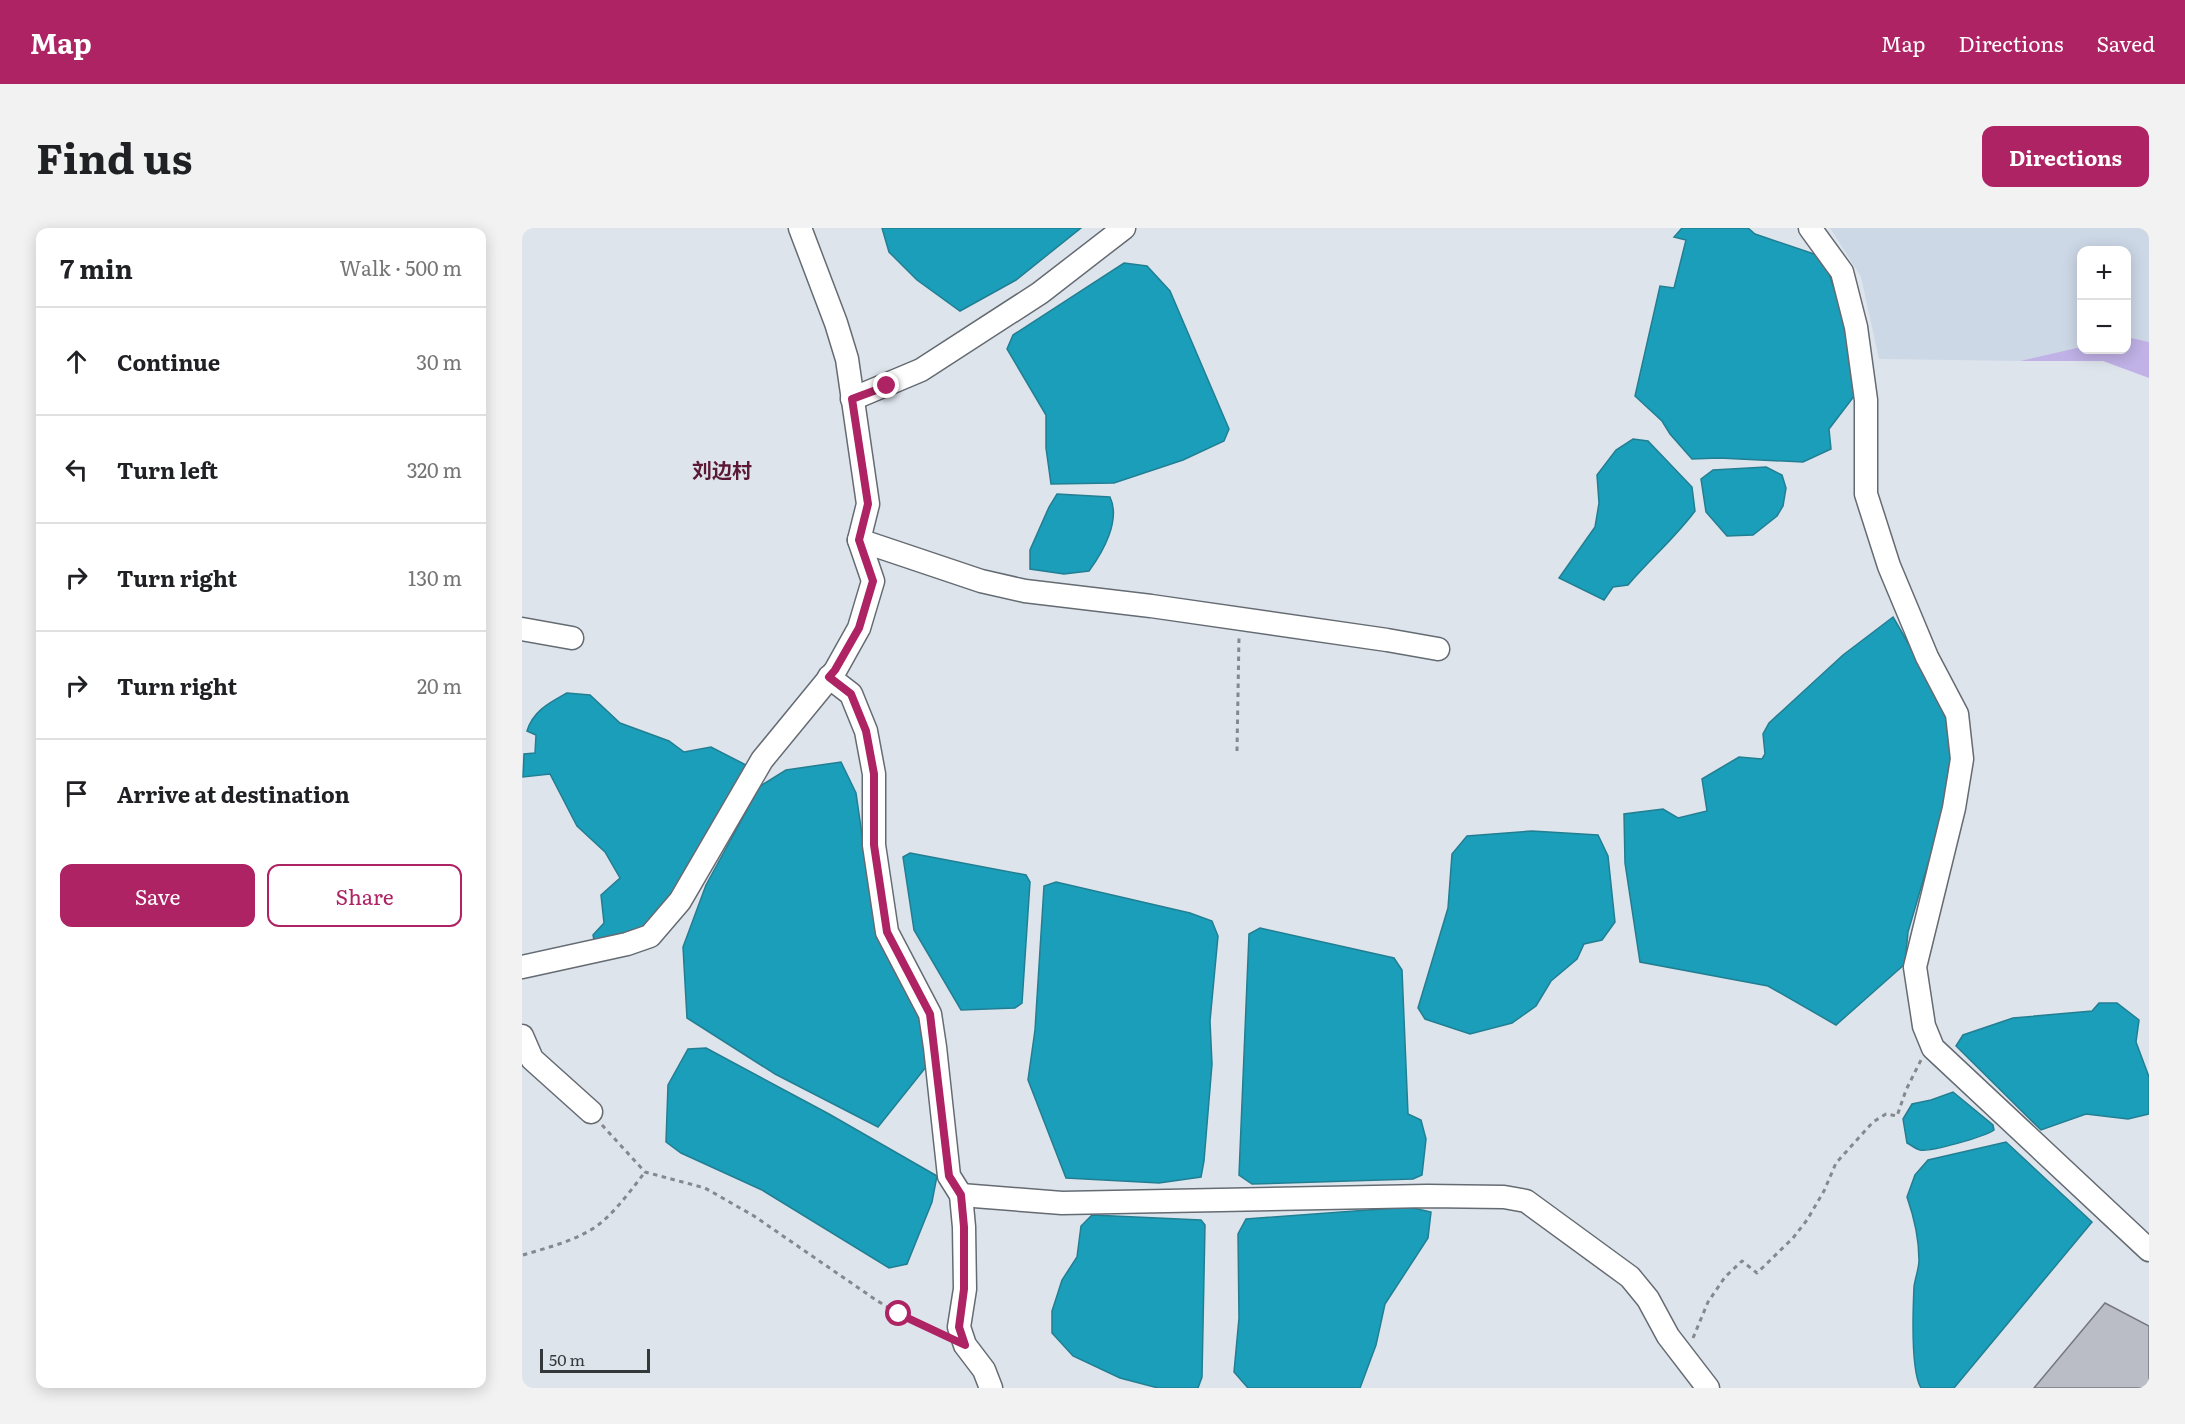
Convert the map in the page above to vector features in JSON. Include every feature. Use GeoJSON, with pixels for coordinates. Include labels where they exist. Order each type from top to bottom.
{"type":"FeatureCollection","features":[{"type":"Feature","properties":{"kind":"street"},"geometry":{"type":"LineString","coordinates":[[522,967],[627,944],[650,936],[680,902],[762,760],[835,670],[859,628],[873,581],[859,540],[868,504],[847,359],[837,323],[800,228]]}},
{"type":"Feature","properties":{"kind":"street"},"geometry":{"type":"LineString","coordinates":[[852,399],[921,370],[1040,293],[1124,228]]}},
{"type":"Feature","properties":{"kind":"street"},"geometry":{"type":"LineString","coordinates":[[1810,228],[1842,272],[1856,327],[1866,400],[1866,494],[1893,577],[1927,657],[1957,714],[1962,759],[1954,808],[1915,967],[1923,1026],[1933,1048],[2149,1250]]}},
{"type":"Feature","properties":{"kind":"street"},"geometry":{"type":"LineString","coordinates":[[859,540],[981,581],[1025,591],[1151,606],[1387,640],[1438,650]]}},
{"type":"Feature","properties":{"kind":"street"},"geometry":{"type":"LineString","coordinates":[[522,629],[572,638]]}},
{"type":"Feature","properties":{"kind":"street"},"geometry":{"type":"LineString","coordinates":[[829,677],[851,694],[866,731],[874,774],[874,845],[887,932],[930,1014],[937,1058],[949,1176],[961,1195],[964,1227],[964,1289],[959,1327],[965,1345],[984,1370],[991,1388]]}},
{"type":"Feature","properties":{"kind":"street"},"geometry":{"type":"LineString","coordinates":[[522,1036],[532,1059],[591,1112]]}},
{"type":"Feature","properties":{"kind":"street"},"geometry":{"type":"LineString","coordinates":[[961,1195],[1062,1203],[1426,1196],[1504,1197],[1526,1201],[1630,1277],[1648,1299],[1668,1336],[1708,1388]]}},
{"type":"Feature","properties":{"kind":"path"},"geometry":{"type":"LineString","coordinates":[[1237,751],[1239,619]]}},
{"type":"Feature","properties":{"kind":"path"},"geometry":{"type":"LineString","coordinates":[[1681,1354],[1694,1338],[1708,1302],[1725,1277],[1742,1261],[1756,1273],[1793,1238],[1824,1191],[1836,1163],[1873,1122],[1886,1114],[1898,1116],[1906,1090],[1921,1060],[1933,1048]]}},
{"type":"Feature","properties":{"kind":"path"},"geometry":{"type":"LineString","coordinates":[[591,1112],[645,1172],[705,1188],[754,1216],[899,1314],[965,1345]]}},
{"type":"Feature","properties":{"kind":"path"},"geometry":{"type":"LineString","coordinates":[[523,1255],[565,1242],[600,1223],[645,1172]]}},
{"type":"Feature","properties":{"kind":"shaded area"},"geometry":{"type":"Polygon","coordinates":[[[1830,228],[2149,228],[2149,342],[2131,338],[2131,246],[2077,246],[2077,348],[2020,361],[1879,359],[1861,277],[1830,228]]]}},
{"type":"Feature","properties":{"kind":"shaded area"},"geometry":{"type":"Polygon","coordinates":[[[2131,338],[2149,342],[2149,378],[2103,361],[2020,361],[2077,348],[2077,354],[2131,354],[2131,338]]]}},
{"type":"Feature","properties":{"kind":"water"},"geometry":{"type":"Polygon","coordinates":[[[882,228],[1081,228],[1016,280],[960,311],[917,280],[889,252],[882,228]]]}},
{"type":"Feature","properties":{"kind":"water"},"geometry":{"type":"Polygon","coordinates":[[[1682,228],[1748,228],[1755,234],[1823,257],[1859,359],[1855,395],[1829,429],[1831,449],[1803,462],[1692,459],[1662,421],[1635,396],[1660,286],[1674,288],[1686,240],[1674,237],[1682,228]]]}},
{"type":"Feature","properties":{"kind":"water"},"geometry":{"type":"Polygon","coordinates":[[[1124,263],[1147,266],[1170,291],[1229,429],[1224,441],[1183,460],[1114,483],[1051,484],[1046,448],[1046,415],[1007,349],[1013,335],[1124,263]]]}},
{"type":"Feature","properties":{"kind":"water"},"geometry":{"type":"Polygon","coordinates":[[[1633,439],[1648,441],[1692,487],[1695,511],[1628,585],[1613,587],[1604,600],[1559,578],[1595,527],[1599,503],[1597,475],[1616,450],[1633,439]]]}},
{"type":"Feature","properties":{"kind":"water"},"geometry":{"type":"Polygon","coordinates":[[[1766,467],[1782,475],[1786,488],[1783,506],[1777,516],[1753,535],[1727,536],[1706,512],[1701,479],[1713,470],[1766,467]]]}},
{"type":"Feature","properties":{"kind":"water"},"geometry":{"type":"Polygon","coordinates":[[[1057,494],[1110,497],[1113,506],[1112,526],[1100,555],[1089,571],[1064,574],[1030,569],[1030,550],[1057,494]]]}},
{"type":"Feature","properties":{"kind":"water"},"geometry":{"type":"Polygon","coordinates":[[[1893,617],[1945,706],[1954,764],[1943,813],[1908,932],[1905,964],[1836,1025],[1768,986],[1640,962],[1625,863],[1624,814],[1663,809],[1678,818],[1707,811],[1702,779],[1739,757],[1762,759],[1765,754],[1763,734],[1769,723],[1843,655],[1893,617]]]}},
{"type":"Feature","properties":{"kind":"water"},"geometry":{"type":"Polygon","coordinates":[[[567,693],[590,695],[620,723],[669,741],[684,752],[711,747],[748,766],[671,899],[640,931],[595,945],[593,935],[604,923],[601,895],[620,878],[605,852],[577,826],[550,774],[523,777],[524,754],[535,753],[536,735],[527,731],[533,718],[542,708],[567,693]]]}},
{"type":"Feature","properties":{"kind":"water"},"geometry":{"type":"Polygon","coordinates":[[[841,762],[856,793],[876,932],[914,997],[923,1030],[926,1067],[878,1127],[775,1074],[687,1018],[683,947],[706,885],[760,786],[786,770],[841,762]]]}},
{"type":"Feature","properties":{"kind":"water"},"geometry":{"type":"Polygon","coordinates":[[[1532,831],[1598,835],[1608,856],[1615,922],[1602,940],[1584,944],[1577,959],[1551,981],[1536,1006],[1512,1023],[1470,1034],[1425,1019],[1418,1008],[1448,908],[1452,854],[1467,836],[1532,831]]]}},
{"type":"Feature","properties":{"kind":"water"},"geometry":{"type":"Polygon","coordinates":[[[910,853],[1026,875],[1030,882],[1022,1003],[1015,1008],[961,1010],[914,930],[903,857],[910,853]]]}},
{"type":"Feature","properties":{"kind":"water"},"geometry":{"type":"Polygon","coordinates":[[[1056,882],[1190,913],[1212,921],[1218,936],[1210,1021],[1212,1064],[1201,1177],[1159,1183],[1066,1178],[1028,1080],[1035,1030],[1044,886],[1056,882]]]}},
{"type":"Feature","properties":{"kind":"water"},"geometry":{"type":"Polygon","coordinates":[[[1260,928],[1394,958],[1402,970],[1408,1114],[1421,1120],[1426,1139],[1422,1175],[1413,1179],[1252,1184],[1239,1175],[1249,934],[1260,928]]]}},
{"type":"Feature","properties":{"kind":"water"},"geometry":{"type":"Polygon","coordinates":[[[2099,1003],[2117,1003],[2139,1020],[2136,1042],[2149,1077],[2149,1114],[2128,1119],[2086,1114],[2041,1130],[1956,1046],[1963,1035],[2013,1018],[2092,1011],[2099,1003]]]}},
{"type":"Feature","properties":{"kind":"water"},"geometry":{"type":"Polygon","coordinates":[[[706,1048],[829,1114],[937,1176],[932,1202],[907,1264],[889,1268],[762,1190],[681,1153],[666,1142],[668,1085],[688,1049],[706,1048]]]}},
{"type":"Feature","properties":{"kind":"water"},"geometry":{"type":"Polygon","coordinates":[[[1953,1092],[1993,1125],[1994,1130],[1969,1140],[1935,1149],[1920,1150],[1907,1143],[1903,1119],[1912,1104],[1953,1092]]]}},
{"type":"Feature","properties":{"kind":"water"},"geometry":{"type":"Polygon","coordinates":[[[2006,1142],[2092,1222],[1954,1388],[1921,1388],[1913,1339],[1914,1287],[1919,1252],[1916,1228],[1907,1197],[1915,1175],[1928,1160],[2006,1142]]]}},
{"type":"Feature","properties":{"kind":"water"},"geometry":{"type":"Polygon","coordinates":[[[1409,1207],[1431,1212],[1428,1238],[1385,1304],[1376,1345],[1360,1388],[1248,1388],[1234,1372],[1239,1318],[1238,1234],[1246,1219],[1409,1207]]]}},
{"type":"Feature","properties":{"kind":"water"},"geometry":{"type":"Polygon","coordinates":[[[1092,1215],[1201,1220],[1205,1225],[1202,1377],[1198,1388],[1158,1388],[1120,1378],[1073,1356],[1052,1333],[1052,1311],[1062,1280],[1077,1257],[1081,1226],[1092,1215]]]}},
{"type":"Feature","properties":{"kind":"building"},"geometry":{"type":"Polygon","coordinates":[[[2105,1303],[2149,1326],[2149,1388],[2034,1388],[2105,1303]]]}},
{"type":"Feature","properties":{"kind":"district","name":"刘边村"},"geometry":{"type":"Point","coordinates":[722,469]}},
{"type":"Feature","properties":{"kind":"route"},"geometry":{"type":"LineString","coordinates":[[887,386],[852,399],[868,504],[859,540],[873,581],[859,628],[829,677],[851,694],[866,731],[874,774],[874,845],[887,932],[930,1014],[949,1176],[961,1195],[964,1227],[964,1289],[959,1327],[965,1345],[899,1314]]}}]}
